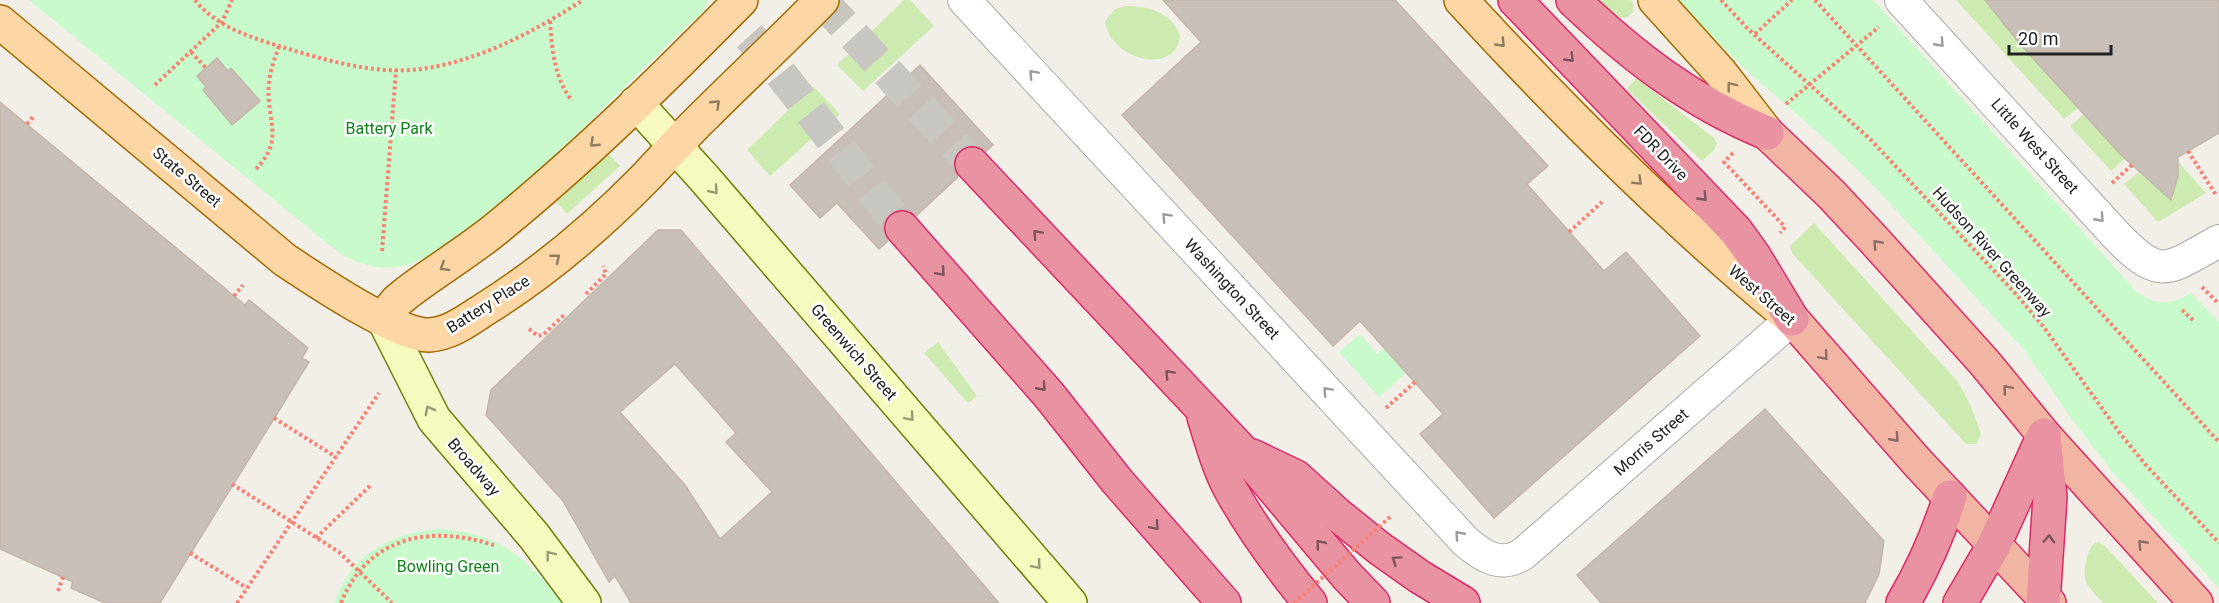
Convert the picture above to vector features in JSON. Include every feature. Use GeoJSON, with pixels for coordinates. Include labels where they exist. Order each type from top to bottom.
{"type":"FeatureCollection","features":[{"type":"Feature","properties":{"kind":"highway","name":"FDR Drive"},"geometry":{"type":"LineString","coordinates":[[1515,0],[1736,231],[1792,319]]}},
{"type":"Feature","properties":{"kind":"highway"},"geometry":{"type":"LineString","coordinates":[[1573,0],[1630,51],[1667,80],[1702,102],[1767,133],[1831,194],[1984,362],[2044,435],[2196,603]]}},
{"type":"Feature","properties":{"kind":"highway"},"geometry":{"type":"LineString","coordinates":[[972,164],[1242,451],[1347,576],[1373,603]]}},
{"type":"Feature","properties":{"kind":"highway"},"geometry":{"type":"LineString","coordinates":[[902,228],[1048,395],[1117,481],[1216,597]]}},
{"type":"Feature","properties":{"kind":"highway","name":"West Street"},"geometry":{"type":"LineString","coordinates":[[1792,319],[1894,436],[2045,601]]}},
{"type":"Feature","properties":{"kind":"highway"},"geometry":{"type":"LineString","coordinates":[[1202,410],[1215,451],[1232,490],[1287,575],[1310,603]]}},
{"type":"Feature","properties":{"kind":"highway"},"geometry":{"type":"LineString","coordinates":[[1960,603],[1994,545],[2044,435]]}},
{"type":"Feature","properties":{"kind":"highway"},"geometry":{"type":"LineString","coordinates":[[2044,435],[2050,497],[2045,601]]}},
{"type":"Feature","properties":{"kind":"highway"},"geometry":{"type":"LineString","coordinates":[[1242,451],[1296,477],[1379,548],[1462,603]]}},
{"type":"Feature","properties":{"kind":"highway"},"geometry":{"type":"LineString","coordinates":[[1903,603],[1939,533],[1950,497]]}},
{"type":"Feature","properties":{"kind":"main road"},"geometry":{"type":"LineString","coordinates":[[383,318],[408,292],[497,229],[636,103],[741,0]]}},
{"type":"Feature","properties":{"kind":"main road","name":"Battery Place"},"geometry":{"type":"LineString","coordinates":[[383,318],[409,330],[428,335],[444,332],[509,293],[565,251],[627,196],[822,0]]}},
{"type":"Feature","properties":{"kind":"main road","name":"West Street"},"geometry":{"type":"LineString","coordinates":[[1461,0],[1550,94],[1627,170],[1714,253],[1792,319]]}},
{"type":"Feature","properties":{"kind":"main road"},"geometry":{"type":"LineString","coordinates":[[1655,0],[1720,72],[1767,133]]}},
{"type":"Feature","properties":{"kind":"main road","name":"State Street"},"geometry":{"type":"LineString","coordinates":[[0,22],[285,260],[336,293],[383,318]]}},
{"type":"Feature","properties":{"kind":"main road","name":"Greenwich Street"},"geometry":{"type":"LineString","coordinates":[[636,103],[1070,603]]}},
{"type":"Feature","properties":{"kind":"main road","name":"Broadway"},"geometry":{"type":"LineString","coordinates":[[383,318],[434,419],[534,536],[584,603]]}},
{"type":"Feature","properties":{"kind":"street","name":"Washington Street"},"geometry":{"type":"LineString","coordinates":[[964,0],[1466,542],[1489,558],[1509,560]]}},
{"type":"Feature","properties":{"kind":"street","name":"Little West Street"},"geometry":{"type":"LineString","coordinates":[[1901,0],[2133,253],[2155,267],[2168,267],[2219,241]]}},
{"type":"Feature","properties":{"kind":"street","name":"Morris Street"},"geometry":{"type":"LineString","coordinates":[[1509,560],[1523,554],[1792,319]]}},
{"type":"Feature","properties":{"kind":"path"},"geometry":{"type":"LineString","coordinates":[[195,0],[222,22],[279,46],[340,63],[396,70],[419,69],[476,56],[550,21],[583,0]]}},
{"type":"Feature","properties":{"kind":"path"},"geometry":{"type":"LineString","coordinates":[[155,85],[222,22],[232,0]]}},
{"type":"Feature","properties":{"kind":"path","name":"Hudson River Greenway"},"geometry":{"type":"LineString","coordinates":[[1721,0],[1906,175],[2015,293],[2043,326],[2119,432],[2145,464],[2219,543]]}},
{"type":"Feature","properties":{"kind":"path"},"geometry":{"type":"LineString","coordinates":[[1755,34],[1792,0]]}},
{"type":"Feature","properties":{"kind":"path"},"geometry":{"type":"LineString","coordinates":[[1815,0],[2219,442]]}},
{"type":"Feature","properties":{"kind":"path"},"geometry":{"type":"LineString","coordinates":[[550,21],[557,75],[572,101]]}},
{"type":"Feature","properties":{"kind":"path"},"geometry":{"type":"LineString","coordinates":[[1786,105],[1881,25]]}},
{"type":"Feature","properties":{"kind":"path"},"geometry":{"type":"LineString","coordinates":[[256,169],[267,158],[272,146],[273,128],[269,85],[279,46]]}},
{"type":"Feature","properties":{"kind":"path"},"geometry":{"type":"LineString","coordinates":[[191,52],[206,68]]}},
{"type":"Feature","properties":{"kind":"path"},"geometry":{"type":"LineString","coordinates":[[382,251],[396,70]]}},
{"type":"Feature","properties":{"kind":"path"},"geometry":{"type":"LineString","coordinates":[[27,124],[33,117]]}},
{"type":"Feature","properties":{"kind":"path"},"geometry":{"type":"LineString","coordinates":[[2188,151],[2216,195]]}},
{"type":"Feature","properties":{"kind":"path"},"geometry":{"type":"LineString","coordinates":[[1734,153],[1724,162],[1785,227],[1776,237]]}},
{"type":"Feature","properties":{"kind":"path"},"geometry":{"type":"LineString","coordinates":[[2111,184],[2132,165]]}},
{"type":"Feature","properties":{"kind":"path"},"geometry":{"type":"LineString","coordinates":[[1569,232],[1602,202]]}},
{"type":"Feature","properties":{"kind":"path"},"geometry":{"type":"LineString","coordinates":[[586,294],[604,277],[606,273],[603,266]]}},
{"type":"Feature","properties":{"kind":"path"},"geometry":{"type":"LineString","coordinates":[[234,296],[243,285]]}},
{"type":"Feature","properties":{"kind":"path"},"geometry":{"type":"LineString","coordinates":[[2202,286],[2219,304]]}},
{"type":"Feature","properties":{"kind":"path"},"geometry":{"type":"LineString","coordinates":[[2182,310],[2193,320]]}},
{"type":"Feature","properties":{"kind":"path"},"geometry":{"type":"LineString","coordinates":[[529,329],[538,336],[543,334],[564,315]]}},
{"type":"Feature","properties":{"kind":"path"},"geometry":{"type":"LineString","coordinates":[[1383,410],[1415,382]]}},
{"type":"Feature","properties":{"kind":"path"},"geometry":{"type":"LineString","coordinates":[[237,603],[379,393]]}},
{"type":"Feature","properties":{"kind":"path"},"geometry":{"type":"LineString","coordinates":[[273,418],[336,458]]}},
{"type":"Feature","properties":{"kind":"path"},"geometry":{"type":"LineString","coordinates":[[232,484],[339,552],[393,603]]}},
{"type":"Feature","properties":{"kind":"path"},"geometry":{"type":"LineString","coordinates":[[316,538],[372,484]]}},
{"type":"Feature","properties":{"kind":"path"},"geometry":{"type":"LineString","coordinates":[[1294,603],[1391,516]]}},
{"type":"Feature","properties":{"kind":"path"},"geometry":{"type":"LineString","coordinates":[[341,603],[346,590],[359,570],[398,542],[416,538],[448,536],[496,546]]}},
{"type":"Feature","properties":{"kind":"path"},"geometry":{"type":"LineString","coordinates":[[190,553],[247,588]]}},
{"type":"Feature","properties":{"kind":"path"},"geometry":{"type":"LineString","coordinates":[[58,591],[63,578]]}},
{"type":"Feature","properties":{"kind":"green space","name":"Battery Park"},"geometry":{"type":"Polygon","coordinates":[[[29,0],[709,0],[702,13],[510,195],[429,256],[414,263],[388,268],[363,264],[338,252],[29,0]]]}},
{"type":"Feature","properties":{"kind":"green space"},"geometry":{"type":"Polygon","coordinates":[[[904,0],[910,0],[934,26],[863,91],[837,65],[904,0]]]}},
{"type":"Feature","properties":{"kind":"green space"},"geometry":{"type":"Polygon","coordinates":[[[1598,0],[1631,0],[1633,12],[1626,18],[1616,17],[1598,0]]]}},
{"type":"Feature","properties":{"kind":"green space"},"geometry":{"type":"Polygon","coordinates":[[[1676,0],[1873,0],[2137,292],[2157,302],[2170,302],[2191,293],[2219,322],[2219,588],[2116,476],[2074,422],[2024,350],[1874,186],[1833,146],[1744,68],[1676,0]]]}},
{"type":"Feature","properties":{"kind":"green space"},"geometry":{"type":"Polygon","coordinates":[[[1956,0],[1985,0],[2019,43],[2078,108],[2064,119],[1956,0]]]}},
{"type":"Feature","properties":{"kind":"green space"},"geometry":{"type":"Polygon","coordinates":[[[1125,6],[1150,9],[1165,16],[1176,27],[1180,35],[1176,48],[1168,56],[1156,59],[1130,54],[1118,46],[1109,35],[1105,21],[1115,9],[1125,6]]]}},
{"type":"Feature","properties":{"kind":"green space"},"geometry":{"type":"Polygon","coordinates":[[[1636,78],[1714,138],[1717,143],[1714,150],[1702,161],[1627,89],[1636,78]]]}},
{"type":"Feature","properties":{"kind":"green space"},"geometry":{"type":"Polygon","coordinates":[[[813,86],[840,114],[770,176],[747,150],[813,86]]]}},
{"type":"Feature","properties":{"kind":"green space"},"geometry":{"type":"Polygon","coordinates":[[[2084,114],[2125,159],[2111,171],[2070,126],[2084,114]]]}},
{"type":"Feature","properties":{"kind":"green space"},"geometry":{"type":"Polygon","coordinates":[[[608,153],[620,166],[567,214],[556,202],[608,153]]]}},
{"type":"Feature","properties":{"kind":"green space"},"geometry":{"type":"Polygon","coordinates":[[[2176,159],[2206,193],[2158,222],[2124,184],[2139,172],[2168,198],[2178,176],[2176,159]]]}},
{"type":"Feature","properties":{"kind":"green space"},"geometry":{"type":"Polygon","coordinates":[[[1814,223],[1958,382],[1981,435],[1976,444],[1966,444],[1792,253],[1790,246],[1814,223]]]}},
{"type":"Feature","properties":{"kind":"green space"},"geometry":{"type":"Polygon","coordinates":[[[1360,334],[1377,354],[1384,348],[1406,373],[1379,397],[1339,352],[1360,334]]]}},
{"type":"Feature","properties":{"kind":"green space"},"geometry":{"type":"Polygon","coordinates":[[[938,342],[977,396],[968,403],[924,353],[938,342]]]}},
{"type":"Feature","properties":{"kind":"green space","name":"Bowling Green"},"geometry":{"type":"Polygon","coordinates":[[[437,529],[477,535],[494,541],[523,560],[562,603],[334,603],[350,572],[373,550],[403,536],[437,529]]]}},
{"type":"Feature","properties":{"kind":"green space"},"geometry":{"type":"Polygon","coordinates":[[[2099,542],[2158,603],[2103,603],[2089,587],[2085,574],[2089,551],[2095,543],[2099,542]]]}},
{"type":"Feature","properties":{"kind":"building"},"geometry":{"type":"Polygon","coordinates":[[[1163,0],[1395,0],[1548,166],[1527,184],[1604,271],[1626,252],[1700,336],[1494,518],[1420,434],[1443,414],[1360,321],[1333,346],[1122,115],[1201,42],[1163,0]]]}},
{"type":"Feature","properties":{"kind":"building"},"geometry":{"type":"Polygon","coordinates":[[[1985,0],[2219,0],[2219,133],[2178,157],[2178,176],[2171,200],[2122,156],[2019,43],[1985,0]]]}},
{"type":"Feature","properties":{"kind":"building"},"geometry":{"type":"Polygon","coordinates":[[[217,58],[228,71],[231,68],[260,101],[232,125],[203,90],[206,87],[197,76],[217,58]]]}},
{"type":"Feature","properties":{"kind":"building"},"geometry":{"type":"Polygon","coordinates":[[[920,65],[993,145],[986,151],[977,146],[967,146],[960,150],[954,159],[954,169],[958,177],[916,216],[909,210],[899,210],[889,214],[884,223],[888,241],[879,249],[837,203],[820,218],[790,185],[920,65]]]}},
{"type":"Feature","properties":{"kind":"building"},"geometry":{"type":"Polygon","coordinates":[[[0,102],[245,305],[249,300],[308,348],[302,358],[309,362],[160,603],[105,603],[71,588],[73,582],[0,549],[0,102]]]}},
{"type":"Feature","properties":{"kind":"building"},"geometry":{"type":"Polygon","coordinates":[[[658,230],[681,230],[999,603],[631,603],[615,576],[609,582],[563,501],[486,415],[491,390],[658,230]],[[675,364],[620,412],[685,485],[720,539],[772,492],[726,442],[736,433],[675,364]]]}},
{"type":"Feature","properties":{"kind":"building"},"geometry":{"type":"Polygon","coordinates":[[[1765,409],[1884,541],[1879,574],[1865,603],[1601,603],[1577,575],[1765,409]]]}},
{"type":"Feature","properties":{"kind":"tunnel"},"geometry":{"type":"LineString","coordinates":[[716,0],[761,49],[902,228]]}},
{"type":"Feature","properties":{"kind":"tunnel"},"geometry":{"type":"LineString","coordinates":[[821,0],[972,164]]}}]}
